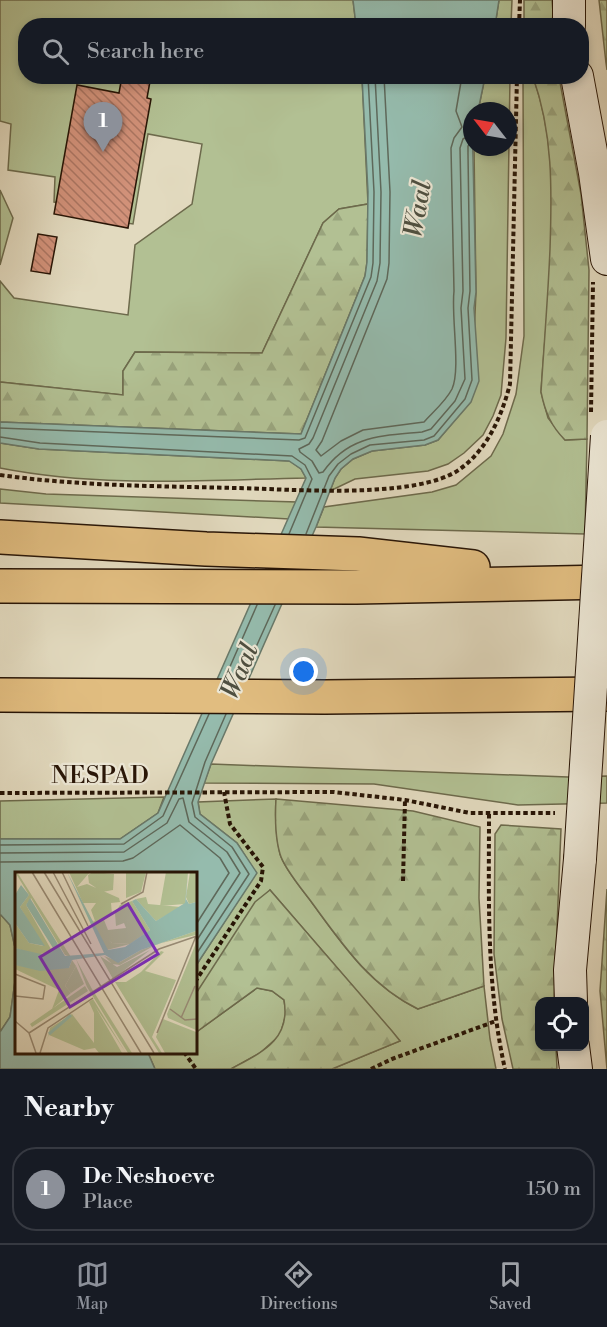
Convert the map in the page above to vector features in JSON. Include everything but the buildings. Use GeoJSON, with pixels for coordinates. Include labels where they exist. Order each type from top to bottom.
{"type":"FeatureCollection","features":[{"type":"Feature","properties":{"kind":"highway"},"geometry":{"type":"LineString","coordinates":[[0,537],[206,549],[358,554],[605,582]]}},
{"type":"Feature","properties":{"kind":"highway"},"geometry":{"type":"LineString","coordinates":[[0,586],[356,587],[605,582]]}},
{"type":"Feature","properties":{"kind":"highway"},"geometry":{"type":"LineString","coordinates":[[0,695],[325,697],[607,694]]}},
{"type":"Feature","properties":{"kind":"street"},"geometry":{"type":"LineString","coordinates":[[569,0],[569,18]]}},
{"type":"Feature","properties":{"kind":"street"},"geometry":{"type":"LineString","coordinates":[[578,84],[595,173],[607,259]]}},
{"type":"Feature","properties":{"kind":"street"},"geometry":{"type":"LineString","coordinates":[[571,997],[570,970],[580,859],[607,431]]}},
{"type":"Feature","properties":{"kind":"street"},"geometry":{"type":"LineString","coordinates":[[574,1051],[576,1069]]}},
{"type":"Feature","properties":{"kind":"path"},"geometry":{"type":"LineString","coordinates":[[519,18],[520,0]]}},
{"type":"Feature","properties":{"kind":"path"},"geometry":{"type":"LineString","coordinates":[[0,475],[116,485],[332,490],[416,486],[442,479],[460,469],[478,453],[503,410],[510,384],[517,84]]}},
{"type":"Feature","properties":{"kind":"path"},"geometry":{"type":"LineString","coordinates":[[196,980],[261,881],[263,867],[230,824],[224,792]]}},
{"type":"Feature","properties":{"kind":"path","name":"NESPAD"},"geometry":{"type":"LineString","coordinates":[[0,794],[334,792],[405,800],[470,813],[564,813]]}},
{"type":"Feature","properties":{"kind":"path"},"geometry":{"type":"LineString","coordinates":[[403,881],[405,800]]}},
{"type":"Feature","properties":{"kind":"path"},"geometry":{"type":"LineString","coordinates":[[489,814],[490,959],[496,1021],[505,1069]]}},
{"type":"Feature","properties":{"kind":"path"},"geometry":{"type":"LineString","coordinates":[[371,1069],[392,1059],[496,1021]]}},
{"type":"Feature","properties":{"kind":"path"},"geometry":{"type":"LineString","coordinates":[[185,1054],[196,1069]]}},
{"type":"Feature","properties":{"kind":"green space"},"geometry":{"type":"Polygon","coordinates":[[[0,0],[353,0],[355,18],[18,18],[18,84],[362,84],[368,204],[339,209],[323,223],[262,353],[135,352],[123,371],[123,395],[0,382],[0,281],[14,298],[128,315],[135,245],[192,204],[202,144],[148,134],[133,224],[79,216],[80,206],[54,202],[55,177],[8,170],[11,124],[0,121],[0,0]]]}},
{"type":"Feature","properties":{"kind":"green space"},"geometry":{"type":"Polygon","coordinates":[[[499,0],[512,0],[511,18],[496,18],[499,0]]]}},
{"type":"Feature","properties":{"kind":"green space"},"geometry":{"type":"Polygon","coordinates":[[[524,0],[552,0],[553,18],[524,18],[524,0]]]}},
{"type":"Feature","properties":{"kind":"green space"},"geometry":{"type":"Polygon","coordinates":[[[599,0],[607,0],[607,70],[606,63],[599,0]]]}},
{"type":"Feature","properties":{"kind":"green space"},"geometry":{"type":"Polygon","coordinates":[[[484,84],[510,84],[510,102],[480,102],[484,84]]]}},
{"type":"Feature","properties":{"kind":"green space"},"geometry":{"type":"Polygon","coordinates":[[[523,84],[535,84],[543,113],[552,191],[550,273],[541,392],[548,418],[565,440],[587,439],[585,534],[316,527],[324,507],[432,492],[456,485],[491,456],[503,434],[516,394],[524,336],[523,84]]]}},
{"type":"Feature","properties":{"kind":"green space"},"geometry":{"type":"Polygon","coordinates":[[[535,84],[560,84],[581,194],[589,270],[587,439],[565,440],[549,418],[541,392],[551,227],[551,183],[548,140],[535,84]]]}},
{"type":"Feature","properties":{"kind":"green space"},"geometry":{"type":"Polygon","coordinates":[[[474,156],[509,156],[506,338],[501,395],[483,435],[448,464],[428,471],[355,479],[330,491],[341,469],[353,459],[372,451],[425,445],[438,440],[471,401],[476,292],[474,156]]]}},
{"type":"Feature","properties":{"kind":"green space"},"geometry":{"type":"Polygon","coordinates":[[[0,190],[13,218],[0,265],[0,190]]]}},
{"type":"Feature","properties":{"kind":"green space"},"geometry":{"type":"Polygon","coordinates":[[[368,204],[365,276],[301,434],[0,422],[0,382],[123,395],[123,371],[135,352],[262,353],[323,223],[339,209],[368,204]]]}},
{"type":"Feature","properties":{"kind":"green space"},"geometry":{"type":"Polygon","coordinates":[[[0,443],[39,449],[290,461],[301,469],[306,478],[153,481],[38,474],[0,468],[0,443]]]}},
{"type":"Feature","properties":{"kind":"green space"},"geometry":{"type":"Polygon","coordinates":[[[0,489],[46,494],[297,502],[289,519],[0,503],[0,489]]]}},
{"type":"Feature","properties":{"kind":"green space"},"geometry":{"type":"Polygon","coordinates":[[[211,764],[568,777],[607,776],[607,803],[518,805],[374,784],[204,783],[211,764]]]}},
{"type":"Feature","properties":{"kind":"green space"},"geometry":{"type":"Polygon","coordinates":[[[164,797],[158,813],[120,839],[0,839],[0,801],[164,797]]]}},
{"type":"Feature","properties":{"kind":"green space"},"geometry":{"type":"Polygon","coordinates":[[[276,799],[278,841],[285,865],[345,947],[370,975],[385,988],[418,1009],[484,986],[496,1069],[332,1069],[400,1041],[270,890],[196,994],[196,965],[256,873],[237,843],[200,814],[198,802],[276,799]]]}},
{"type":"Feature","properties":{"kind":"green space"},"geometry":{"type":"Polygon","coordinates":[[[276,799],[413,811],[480,827],[479,898],[484,986],[418,1009],[385,988],[370,975],[345,947],[285,865],[277,841],[276,799]]]}},
{"type":"Feature","properties":{"kind":"green space"},"geometry":{"type":"Polygon","coordinates":[[[501,825],[561,829],[554,997],[535,997],[535,1051],[556,1051],[557,1069],[513,1069],[502,1019],[494,954],[495,834],[501,825]]]}},
{"type":"Feature","properties":{"kind":"green space"},"geometry":{"type":"Polygon","coordinates":[[[607,889],[607,1069],[600,991],[607,889]]]}},
{"type":"Feature","properties":{"kind":"green space"},"geometry":{"type":"Polygon","coordinates":[[[270,890],[400,1041],[332,1069],[231,1069],[272,1043],[283,1025],[285,1014],[284,1000],[272,991],[257,988],[196,1032],[196,993],[255,902],[270,890]]]}},
{"type":"Feature","properties":{"kind":"green space"},"geometry":{"type":"Polygon","coordinates":[[[0,914],[10,925],[15,948],[15,981],[10,1017],[0,1032],[0,914]]]}},
{"type":"Feature","properties":{"kind":"green space"},"geometry":{"type":"Polygon","coordinates":[[[257,988],[272,991],[284,1000],[286,1014],[280,1035],[260,1053],[231,1069],[155,1069],[148,1054],[196,1054],[196,1032],[257,988]]]}},
{"type":"Feature","properties":{"kind":"water"},"geometry":{"type":"Polygon","coordinates":[[[353,0],[499,0],[496,18],[355,18],[353,0]]]}},
{"type":"Feature","properties":{"kind":"water","name":"Waal"},"geometry":{"type":"Polygon","coordinates":[[[362,84],[484,84],[480,102],[463,102],[463,156],[473,156],[476,292],[474,308],[479,381],[471,402],[438,440],[425,445],[372,451],[353,459],[341,469],[335,478],[316,527],[211,764],[198,802],[200,814],[237,843],[257,873],[196,965],[196,872],[15,872],[15,948],[10,925],[0,914],[0,839],[120,839],[158,813],[306,478],[301,469],[289,461],[39,449],[0,443],[0,422],[301,434],[365,276],[368,192],[362,84]]]}},
{"type":"Feature","properties":{"kind":"water"},"geometry":{"type":"Polygon","coordinates":[[[15,981],[15,1054],[148,1054],[155,1069],[0,1069],[0,1032],[10,1017],[15,981]]]}},
{"type":"Feature","properties":{"kind":"place","name":"De Neshoeve"},"geometry":{"type":"Point","coordinates":[103,152]}}]}
